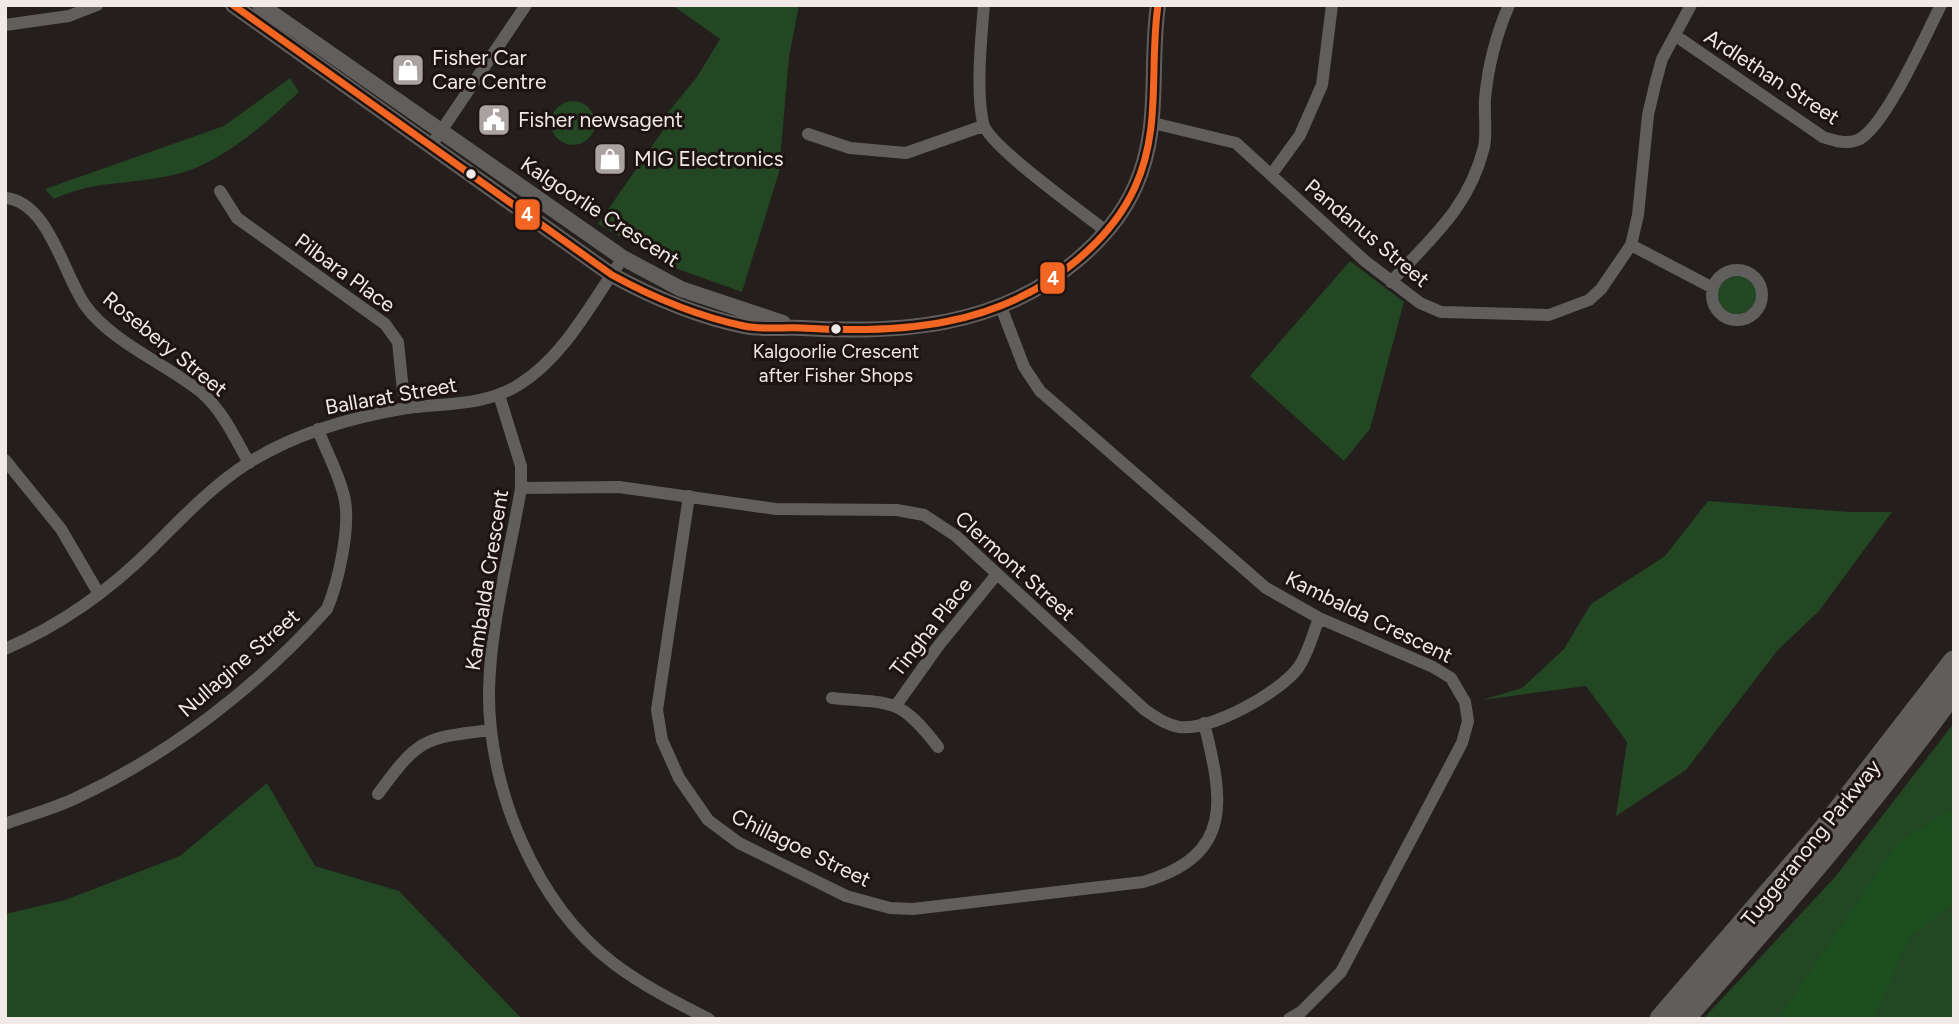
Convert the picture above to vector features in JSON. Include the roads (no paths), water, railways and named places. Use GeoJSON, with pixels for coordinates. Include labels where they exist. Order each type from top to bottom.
{"type":"FeatureCollection","features":[{"type":"Feature","properties":{"kind":"highway","name":"Tuggeranong Parkway"},"geometry":{"type":"LineString","coordinates":[[1661,1019],[1815,841],[1954,662]]}},
{"type":"Feature","properties":{"kind":"highway","name":"Tuggeranong Parkway"},"geometry":{"type":"LineString","coordinates":[[1683,1019],[1751,943],[1954,690]]}},
{"type":"Feature","properties":{"kind":"street"},"geometry":{"type":"LineString","coordinates":[[5,25],[69,16],[97,5]]}},
{"type":"Feature","properties":{"kind":"street","name":"Kalgoorlie Crescent"},"geometry":{"type":"LineString","coordinates":[[261,5],[624,258],[681,289],[795,327]]}},
{"type":"Feature","properties":{"kind":"street"},"geometry":{"type":"LineString","coordinates":[[431,146],[526,5]]}},
{"type":"Feature","properties":{"kind":"street"},"geometry":{"type":"LineString","coordinates":[[984,5],[981,69],[983,126],[999,145],[1107,232]]}},
{"type":"Feature","properties":{"kind":"street","name":"Kalgoorlie Crescent"},"geometry":{"type":"LineString","coordinates":[[244,8],[611,275],[653,297],[699,315],[748,327],[873,331],[910,328],[1001,307],[1025,298],[1051,283],[1107,232],[1134,190],[1147,159],[1153,123],[1158,5]]}},
{"type":"Feature","properties":{"kind":"street"},"geometry":{"type":"LineString","coordinates":[[1271,175],[1300,135],[1322,85],[1332,5]]}},
{"type":"Feature","properties":{"kind":"street"},"geometry":{"type":"LineString","coordinates":[[1391,282],[1460,208],[1474,177],[1484,145],[1485,98],[1497,33],[1509,5]]}},
{"type":"Feature","properties":{"kind":"street","name":"Pandanus Street"},"geometry":{"type":"LineString","coordinates":[[1153,123],[1236,143],[1391,282],[1420,303],[1441,312],[1549,314],[1589,300],[1601,289],[1631,245],[1638,215],[1648,115],[1662,59],[1691,5]]}},
{"type":"Feature","properties":{"kind":"street","name":"Ardlethan Street"},"geometry":{"type":"LineString","coordinates":[[1676,36],[1823,137],[1848,142],[1858,140],[1875,125],[1941,5]]}},
{"type":"Feature","properties":{"kind":"street"},"geometry":{"type":"LineString","coordinates":[[808,134],[850,148],[905,153],[983,126]]}},
{"type":"Feature","properties":{"kind":"street","name":"Pilbara Place"},"geometry":{"type":"LineString","coordinates":[[220,191],[237,218],[385,324],[398,342],[403,391],[409,408]]}},
{"type":"Feature","properties":{"kind":"street","name":"Rosebery Street"},"geometry":{"type":"LineString","coordinates":[[5,198],[21,201],[36,212],[67,275],[92,314],[201,393],[227,422],[249,463]]}},
{"type":"Feature","properties":{"kind":"street"},"geometry":{"type":"LineString","coordinates":[[1631,245],[1713,288]]}},
{"type":"Feature","properties":{"kind":"street","name":"Ballarat Street"},"geometry":{"type":"LineString","coordinates":[[5,649],[62,621],[99,594],[220,483],[249,463],[317,429],[409,408],[454,404],[499,395],[543,366],[575,329],[624,258]]}},
{"type":"Feature","properties":{"kind":"street"},"geometry":{"type":"LineString","coordinates":[[1746,272],[1759,283],[1760,304],[1744,318],[1727,318],[1715,306],[1713,288],[1725,273],[1746,272]]}},
{"type":"Feature","properties":{"kind":"street","name":"Kambalda Crescent"},"geometry":{"type":"LineString","coordinates":[[1001,307],[1024,367],[1040,391],[1248,575],[1319,618],[1433,667],[1451,678],[1465,702],[1468,721],[1462,743],[1341,972],[1301,1012],[1289,1019]]}},
{"type":"Feature","properties":{"kind":"street","name":"Kambalda Crescent"},"geometry":{"type":"LineString","coordinates":[[499,395],[521,466],[522,488],[491,659],[491,730],[521,844],[556,900],[612,963],[709,1019]]}},
{"type":"Feature","properties":{"kind":"street","name":"Nullagine Street"},"geometry":{"type":"LineString","coordinates":[[5,824],[73,799],[168,747],[213,715],[327,609],[334,592],[346,516],[345,498],[317,429]]}},
{"type":"Feature","properties":{"kind":"street"},"geometry":{"type":"LineString","coordinates":[[5,460],[61,529],[99,594]]}},
{"type":"Feature","properties":{"kind":"street","name":"Clermont Street"},"geometry":{"type":"LineString","coordinates":[[522,488],[619,487],[776,509],[897,510],[924,515],[956,536],[1145,710],[1169,725],[1181,727],[1204,723],[1254,702],[1287,680],[1299,667],[1319,618]]}},
{"type":"Feature","properties":{"kind":"street","name":"Chillagoe Street"},"geometry":{"type":"LineString","coordinates":[[689,496],[657,710],[668,758],[691,799],[723,833],[846,896],[890,908],[913,909],[1143,882],[1164,876],[1187,863],[1204,847],[1217,814],[1217,777],[1204,723]]}},
{"type":"Feature","properties":{"kind":"street","name":"Tingha Place"},"geometry":{"type":"LineString","coordinates":[[897,704],[939,645],[997,574]]}},
{"type":"Feature","properties":{"kind":"street","name":"Tingha Place"},"geometry":{"type":"LineString","coordinates":[[832,698],[897,704],[916,720],[938,747]]}},
{"type":"Feature","properties":{"kind":"street"},"geometry":{"type":"LineString","coordinates":[[378,794],[413,749],[446,735],[491,730]]}},
{"type":"Feature","properties":{"kind":"place","name":"Fisher Car Care Centre"},"geometry":{"type":"Point","coordinates":[408,70]}},
{"type":"Feature","properties":{"kind":"place","name":"Fisher newsagent"},"geometry":{"type":"Point","coordinates":[494,120]}},
{"type":"Feature","properties":{"kind":"place","name":"MIG Electronics"},"geometry":{"type":"Point","coordinates":[610,159]}},
{"type":"Feature","properties":{"kind":"place","name":"Kalgoorlie Crescent after Fisher Shops"},"geometry":{"type":"Point","coordinates":[836,329]}}]}
